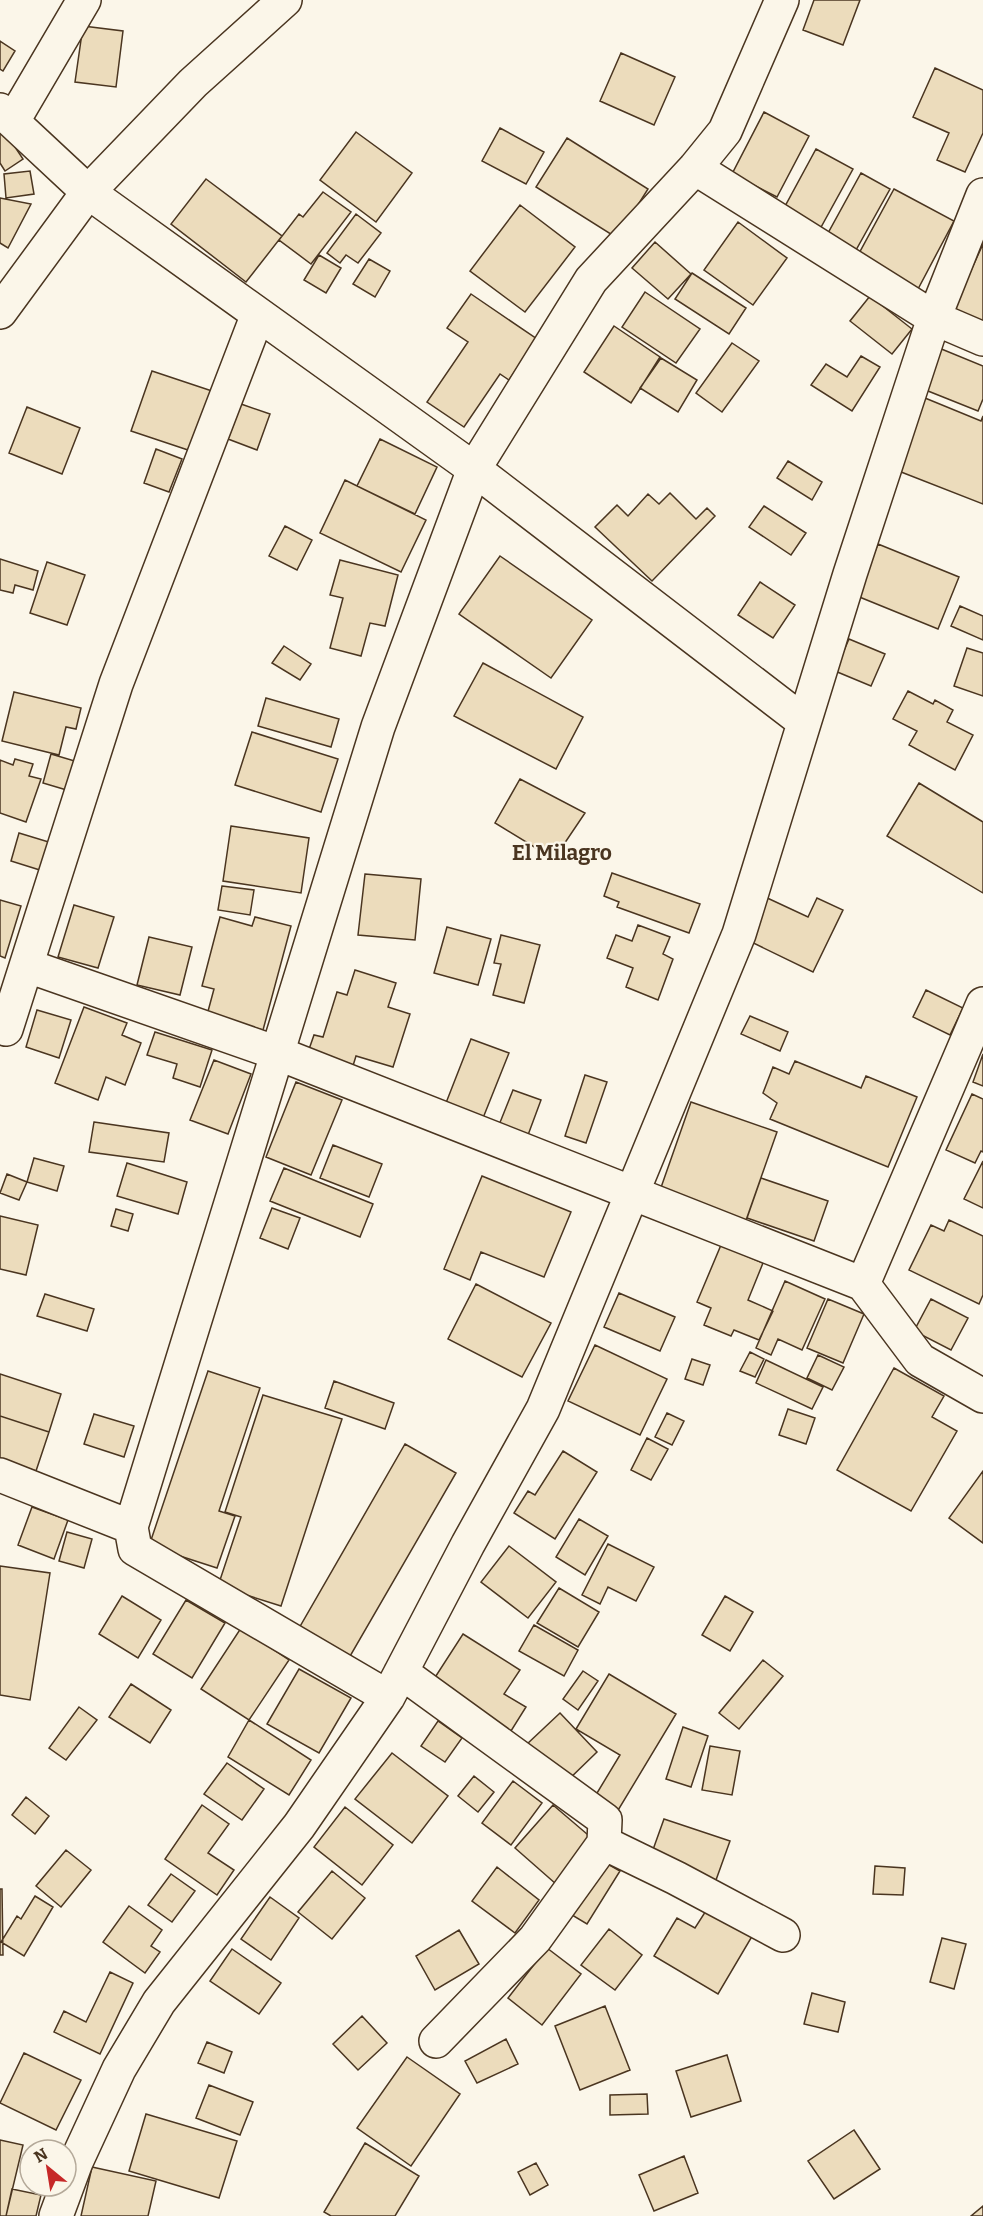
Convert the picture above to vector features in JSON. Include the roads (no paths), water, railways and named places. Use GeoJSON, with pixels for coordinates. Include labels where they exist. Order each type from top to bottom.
{"type":"FeatureCollection","features":[{"type":"Feature","properties":{"kind":"street"},"geometry":{"type":"LineString","coordinates":[[84,0],[6,116],[88,192],[474,469],[804,722]]}},
{"type":"Feature","properties":{"kind":"street"},"geometry":{"type":"LineString","coordinates":[[0,312],[88,192],[193,83],[285,0]]}},
{"type":"Feature","properties":{"kind":"street"},"geometry":{"type":"LineString","coordinates":[[436,2041],[535,1939],[604,1844],[605,1820],[394,1684],[135,1549],[131,1527],[378,727],[474,469],[591,280],[696,168],[724,131],[782,0]]}},
{"type":"Feature","properties":{"kind":"street"},"geometry":{"type":"LineString","coordinates":[[696,168],[934,318],[983,339]]}},
{"type":"Feature","properties":{"kind":"street"},"geometry":{"type":"LineString","coordinates":[[56,2216],[76,2162],[119,2069],[159,2002],[299,1826],[394,1684],[543,1409],[631,1191],[739,934],[850,573],[934,318],[983,195]]}},
{"type":"Feature","properties":{"kind":"street"},"geometry":{"type":"LineString","coordinates":[[6,1029],[28,966],[116,684],[258,314]]}},
{"type":"Feature","properties":{"kind":"street"},"geometry":{"type":"LineString","coordinates":[[28,966],[277,1053],[863,1284],[920,1360],[983,1396]]}},
{"type":"Feature","properties":{"kind":"street"},"geometry":{"type":"LineString","coordinates":[[863,1284],[983,1004]]}},
{"type":"Feature","properties":{"kind":"street"},"geometry":{"type":"LineString","coordinates":[[0,1475],[131,1527]]}},
{"type":"Feature","properties":{"kind":"street"},"geometry":{"type":"LineString","coordinates":[[604,1844],[676,1878],[783,1935]]}},
{"type":"Feature","properties":{"kind":"district","name":"El Milagro"},"geometry":{"type":"Point","coordinates":[562,853]}}]}
